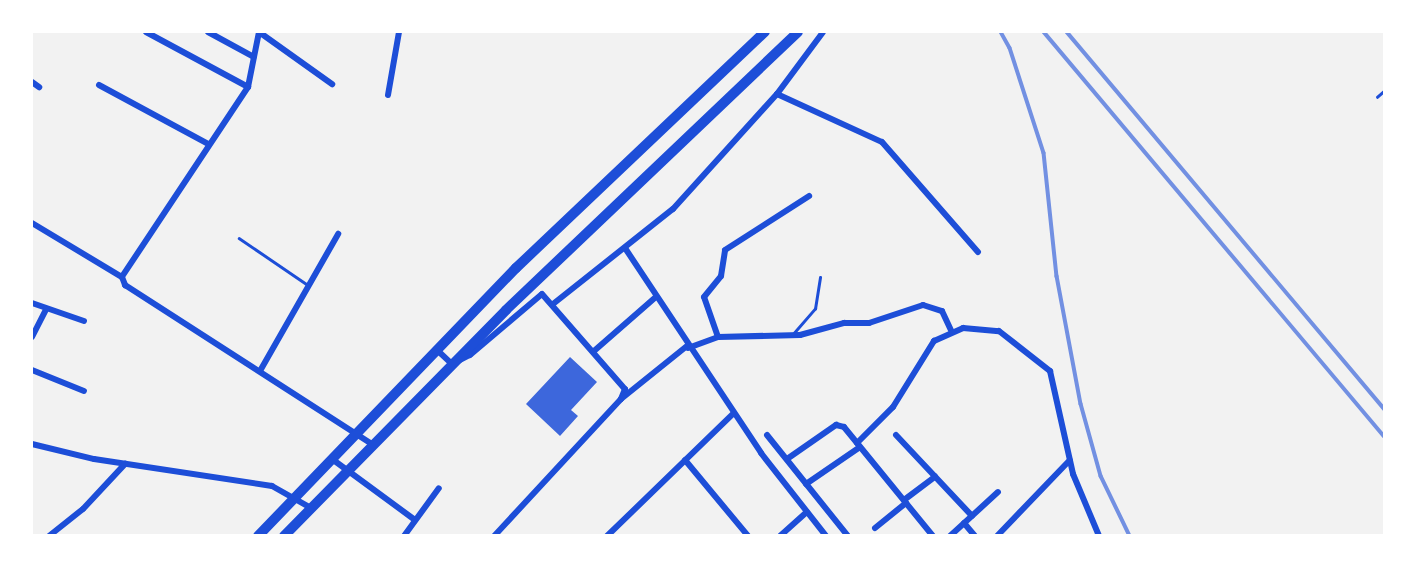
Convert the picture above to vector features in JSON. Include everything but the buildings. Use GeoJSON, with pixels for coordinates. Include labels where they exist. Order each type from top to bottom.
{"type":"FeatureCollection","features":[{"type":"Feature","properties":{"kind":"main road"},"geometry":{"type":"LineString","coordinates":[[258,536],[496,288],[765,32]]}},
{"type":"Feature","properties":{"kind":"main road"},"geometry":{"type":"LineString","coordinates":[[284,536],[506,310],[799,32]]}},
{"type":"Feature","properties":{"kind":"street"},"geometry":{"type":"LineString","coordinates":[[146,32],[248,87]]}},
{"type":"Feature","properties":{"kind":"street"},"geometry":{"type":"LineString","coordinates":[[208,32],[254,57]]}},
{"type":"Feature","properties":{"kind":"street"},"geometry":{"type":"LineString","coordinates":[[122,277],[248,87],[259,32],[331,84]]}},
{"type":"Feature","properties":{"kind":"street"},"geometry":{"type":"LineString","coordinates":[[388,95],[399,32]]}},
{"type":"Feature","properties":{"kind":"street"},"geometry":{"type":"LineString","coordinates":[[553,303],[673,209],[777,94],[823,32]]}},
{"type":"Feature","properties":{"kind":"street"},"geometry":{"type":"LineString","coordinates":[[32,82],[39,87]]}},
{"type":"Feature","properties":{"kind":"street"},"geometry":{"type":"LineString","coordinates":[[99,85],[208,144]]}},
{"type":"Feature","properties":{"kind":"street"},"geometry":{"type":"LineString","coordinates":[[777,94],[882,142],[978,252]]}},
{"type":"Feature","properties":{"kind":"street"},"geometry":{"type":"LineString","coordinates":[[718,337],[704,297],[721,276],[725,250],[808,196]]}},
{"type":"Feature","properties":{"kind":"street"},"geometry":{"type":"LineString","coordinates":[[32,223],[122,277],[125,285],[373,445]]}},
{"type":"Feature","properties":{"kind":"street"},"geometry":{"type":"LineString","coordinates":[[260,371],[338,234]]}},
{"type":"Feature","properties":{"kind":"street"},"geometry":{"type":"LineString","coordinates":[[625,248],[733,414],[826,536]]}},
{"type":"Feature","properties":{"kind":"street"},"geometry":{"type":"LineString","coordinates":[[437,350],[452,364],[483,345],[534,297],[546,295],[625,389],[621,399]]}},
{"type":"Feature","properties":{"kind":"street"},"geometry":{"type":"LineString","coordinates":[[594,351],[656,297]]}},
{"type":"Feature","properties":{"kind":"street"},"geometry":{"type":"LineString","coordinates":[[32,303],[84,321]]}},
{"type":"Feature","properties":{"kind":"street"},"geometry":{"type":"LineString","coordinates":[[494,536],[621,399],[700,341],[718,337],[791,336],[844,323],[876,322],[923,305],[942,311],[951,330]]}},
{"type":"Feature","properties":{"kind":"street"},"geometry":{"type":"LineString","coordinates":[[32,337],[46,309]]}},
{"type":"Feature","properties":{"kind":"street"},"geometry":{"type":"LineString","coordinates":[[806,484],[859,445],[893,407],[927,349],[951,330],[978,327],[999,331],[1045,365],[1053,376],[1070,460],[1082,503],[1095,534]]}},
{"type":"Feature","properties":{"kind":"street"},"geometry":{"type":"LineString","coordinates":[[32,370],[84,391]]}},
{"type":"Feature","properties":{"kind":"street"},"geometry":{"type":"LineString","coordinates":[[607,536],[733,414]]}},
{"type":"Feature","properties":{"kind":"street"},"geometry":{"type":"LineString","coordinates":[[787,459],[836,425],[844,427],[933,536]]}},
{"type":"Feature","properties":{"kind":"street"},"geometry":{"type":"LineString","coordinates":[[767,435],[848,536]]}},
{"type":"Feature","properties":{"kind":"street"},"geometry":{"type":"LineString","coordinates":[[896,435],[972,516]]}},
{"type":"Feature","properties":{"kind":"street"},"geometry":{"type":"LineString","coordinates":[[32,444],[125,464],[272,486],[296,496],[311,508]]}},
{"type":"Feature","properties":{"kind":"street"},"geometry":{"type":"LineString","coordinates":[[332,459],[415,520]]}},
{"type":"Feature","properties":{"kind":"street"},"geometry":{"type":"LineString","coordinates":[[685,460],[748,536]]}},
{"type":"Feature","properties":{"kind":"street"},"geometry":{"type":"LineString","coordinates":[[997,536],[1070,460]]}},
{"type":"Feature","properties":{"kind":"street"},"geometry":{"type":"LineString","coordinates":[[49,536],[83,509],[125,464]]}},
{"type":"Feature","properties":{"kind":"street"},"geometry":{"type":"LineString","coordinates":[[875,528],[935,477]]}},
{"type":"Feature","properties":{"kind":"street"},"geometry":{"type":"LineString","coordinates":[[404,536],[439,488]]}},
{"type":"Feature","properties":{"kind":"street"},"geometry":{"type":"LineString","coordinates":[[950,536],[998,492]]}},
{"type":"Feature","properties":{"kind":"street"},"geometry":{"type":"LineString","coordinates":[[780,536],[807,512]]}},
{"type":"Feature","properties":{"kind":"street"},"geometry":{"type":"LineString","coordinates":[[964,523],[975,536]]}},
{"type":"Feature","properties":{"kind":"lane"},"geometry":{"type":"LineString","coordinates":[[1377,97],[1384,91]]}},
{"type":"Feature","properties":{"kind":"lane"},"geometry":{"type":"LineString","coordinates":[[239,239],[308,285]]}},
{"type":"Feature","properties":{"kind":"lane"},"geometry":{"type":"LineString","coordinates":[[791,336],[815,309],[820,277]]}},
{"type":"Feature","properties":{"kind":"railway"},"geometry":{"type":"LineString","coordinates":[[1001,32],[1010,48],[1044,153],[1057,276],[1081,404],[1101,476],[1130,536]]}},
{"type":"Feature","properties":{"kind":"railway"},"geometry":{"type":"LineString","coordinates":[[1044,32],[1384,436]]}},
{"type":"Feature","properties":{"kind":"railway"},"geometry":{"type":"LineString","coordinates":[[1067,32],[1384,409]]}}]}
